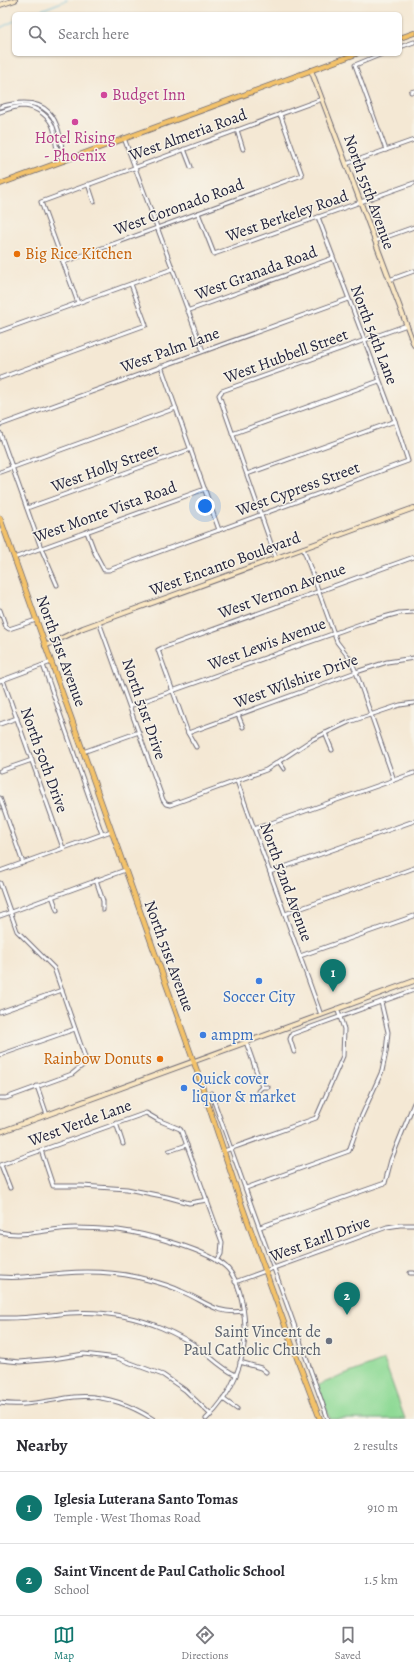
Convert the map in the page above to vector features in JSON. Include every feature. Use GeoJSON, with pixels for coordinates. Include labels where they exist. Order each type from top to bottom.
{"type":"FeatureCollection","features":[{"type":"Feature","properties":{"kind":"main road"},"geometry":{"type":"LineString","coordinates":[[402,37],[414,33]]}},
{"type":"Feature","properties":{"kind":"main road"},"geometry":{"type":"LineString","coordinates":[[0,184],[350,56]]}},
{"type":"Feature","properties":{"kind":"main road","name":"North 51st Avenue"},"geometry":{"type":"LineString","coordinates":[[0,518],[193,1061],[265,1271],[320,1419]]}},
{"type":"Feature","properties":{"kind":"street"},"geometry":{"type":"LineString","coordinates":[[0,5],[15,0]]}},
{"type":"Feature","properties":{"kind":"street"},"geometry":{"type":"LineString","coordinates":[[402,46],[414,42]]}},
{"type":"Feature","properties":{"kind":"street"},"geometry":{"type":"LineString","coordinates":[[377,56],[355,65],[386,150]]}},
{"type":"Feature","properties":{"kind":"street","name":"North 55th Avenue"},"geometry":{"type":"LineString","coordinates":[[311,70],[414,345]]}},
{"type":"Feature","properties":{"kind":"street","name":"West Almeria Road"},"geometry":{"type":"LineString","coordinates":[[64,262],[41,202],[322,99]]}},
{"type":"Feature","properties":{"kind":"street"},"geometry":{"type":"LineString","coordinates":[[0,107],[18,102],[27,102],[38,105],[47,110],[52,115],[58,128],[63,161]]}},
{"type":"Feature","properties":{"kind":"street"},"geometry":{"type":"LineString","coordinates":[[0,112],[23,106],[36,109],[44,114],[53,127],[58,153],[63,161]]}},
{"type":"Feature","properties":{"kind":"street","name":"West Coronado Road"},"geometry":{"type":"LineString","coordinates":[[64,262],[302,175],[280,114]]}},
{"type":"Feature","properties":{"kind":"street"},"geometry":{"type":"LineString","coordinates":[[237,130],[243,149]]}},
{"type":"Feature","properties":{"kind":"street"},"geometry":{"type":"LineString","coordinates":[[124,138],[203,351]]}},
{"type":"Feature","properties":{"kind":"street"},"geometry":{"type":"LineString","coordinates":[[346,164],[414,140]]}},
{"type":"Feature","properties":{"kind":"street"},"geometry":{"type":"LineString","coordinates":[[184,149],[191,167]]}},
{"type":"Feature","properties":{"kind":"street","name":"West Berkeley Road"},"geometry":{"type":"LineString","coordinates":[[198,213],[214,254],[414,183]]}},
{"type":"Feature","properties":{"kind":"street"},"geometry":{"type":"LineString","coordinates":[[88,184],[94,202]]}},
{"type":"Feature","properties":{"kind":"street","name":"North 54th Lane"},"geometry":{"type":"LineString","coordinates":[[318,217],[408,461]]}},
{"type":"Feature","properties":{"kind":"street"},"geometry":{"type":"LineString","coordinates":[[375,241],[414,227]]}},
{"type":"Feature","properties":{"kind":"street","name":"West Granada Road"},"geometry":{"type":"LineString","coordinates":[[188,311],[333,258]]}},
{"type":"Feature","properties":{"kind":"street"},"geometry":{"type":"LineString","coordinates":[[64,262],[78,303]]}},
{"type":"Feature","properties":{"kind":"street"},"geometry":{"type":"LineString","coordinates":[[0,331],[172,269]]}},
{"type":"Feature","properties":{"kind":"street"},"geometry":{"type":"LineString","coordinates":[[389,280],[414,271]]}},
{"type":"Feature","properties":{"kind":"street"},"geometry":{"type":"LineString","coordinates":[[0,378],[146,325],[131,284]]}},
{"type":"Feature","properties":{"kind":"street","name":"West Palm Lane"},"geometry":{"type":"LineString","coordinates":[[0,425],[348,299]]}},
{"type":"Feature","properties":{"kind":"street","name":"West Hubbell Street"},"geometry":{"type":"LineString","coordinates":[[232,434],[219,394],[222,391],[407,325]]}},
{"type":"Feature","properties":{"kind":"street"},"geometry":{"type":"LineString","coordinates":[[161,366],[219,530]]}},
{"type":"Feature","properties":{"kind":"street"},"geometry":{"type":"LineString","coordinates":[[276,558],[232,434],[379,381]]}},
{"type":"Feature","properties":{"kind":"street"},"geometry":{"type":"LineString","coordinates":[[0,472],[176,408]]}},
{"type":"Feature","properties":{"kind":"street"},"geometry":{"type":"LineString","coordinates":[[246,474],[394,421]]}},
{"type":"Feature","properties":{"kind":"street"},"geometry":{"type":"LineString","coordinates":[[0,433],[41,548],[57,585]]}},
{"type":"Feature","properties":{"kind":"street","name":"West Holly Street"},"geometry":{"type":"LineString","coordinates":[[27,508],[191,449]]}},
{"type":"Feature","properties":{"kind":"street","name":"West Cypress Street"},"geometry":{"type":"LineString","coordinates":[[87,532],[95,553],[104,570],[109,570],[261,516],[408,461]]}},
{"type":"Feature","properties":{"kind":"street","name":"West Monte Vista Road"},"geometry":{"type":"LineString","coordinates":[[14,558],[204,489]]}},
{"type":"Feature","properties":{"kind":"street","name":"West Encanto Boulevard"},"geometry":{"type":"LineString","coordinates":[[45,646],[80,629],[414,508]]}},
{"type":"Feature","properties":{"kind":"street"},"geometry":{"type":"LineString","coordinates":[[303,548],[337,642],[350,659],[356,672],[394,780]]}},
{"type":"Feature","properties":{"kind":"street","name":"West Vernon Avenue"},"geometry":{"type":"LineString","coordinates":[[172,691],[158,650],[414,557]]}},
{"type":"Feature","properties":{"kind":"street"},"geometry":{"type":"LineString","coordinates":[[0,610],[8,629],[36,620]]}},
{"type":"Feature","properties":{"kind":"street","name":"West Lewis Avenue"},"geometry":{"type":"LineString","coordinates":[[130,706],[378,618],[414,612]]}},
{"type":"Feature","properties":{"kind":"street","name":"North 51st Drive"},"geometry":{"type":"LineString","coordinates":[[99,622],[163,800],[166,804],[173,804],[237,781]]}},
{"type":"Feature","properties":{"kind":"street","name":"West Wilshire Drive"},"geometry":{"type":"LineString","coordinates":[[188,733],[386,662],[414,658]]}},
{"type":"Feature","properties":{"kind":"street"},"geometry":{"type":"LineString","coordinates":[[1,680],[51,662]]}},
{"type":"Feature","properties":{"kind":"street","name":"North 51st Avenue"},"geometry":{"type":"LineString","coordinates":[[43,665],[102,834]]}},
{"type":"Feature","properties":{"kind":"street","name":"North 50th Drive"},"geometry":{"type":"LineString","coordinates":[[1,680],[17,718],[63,848]]}},
{"type":"Feature","properties":{"kind":"street"},"geometry":{"type":"LineString","coordinates":[[172,691],[188,733],[196,747]]}},
{"type":"Feature","properties":{"kind":"street"},"geometry":{"type":"LineString","coordinates":[[237,781],[266,770],[302,746],[349,722],[400,704],[414,702]]}},
{"type":"Feature","properties":{"kind":"street"},"geometry":{"type":"LineString","coordinates":[[238,715],[243,728]]}},
{"type":"Feature","properties":{"kind":"street"},"geometry":{"type":"LineString","coordinates":[[0,724],[17,718]]}},
{"type":"Feature","properties":{"kind":"street"},"geometry":{"type":"LineString","coordinates":[[83,752],[139,732]]}},
{"type":"Feature","properties":{"kind":"street"},"geometry":{"type":"LineString","coordinates":[[326,733],[332,750]]}},
{"type":"Feature","properties":{"kind":"street"},"geometry":{"type":"LineString","coordinates":[[0,771],[32,760]]}},
{"type":"Feature","properties":{"kind":"street"},"geometry":{"type":"LineString","coordinates":[[279,762],[284,769]]}},
{"type":"Feature","properties":{"kind":"street"},"geometry":{"type":"LineString","coordinates":[[254,830],[414,773]]}},
{"type":"Feature","properties":{"kind":"street","name":"North 52nd Avenue"},"geometry":{"type":"LineString","coordinates":[[237,781],[320,1015]]}},
{"type":"Feature","properties":{"kind":"street"},"geometry":{"type":"LineString","coordinates":[[0,798],[23,863]]}},
{"type":"Feature","properties":{"kind":"street"},"geometry":{"type":"LineString","coordinates":[[0,814],[5,812]]}},
{"type":"Feature","properties":{"kind":"street"},"geometry":{"type":"LineString","coordinates":[[270,872],[414,821]]}},
{"type":"Feature","properties":{"kind":"street"},"geometry":{"type":"LineString","coordinates":[[0,871],[111,830]]}},
{"type":"Feature","properties":{"kind":"street"},"geometry":{"type":"LineString","coordinates":[[285,914],[414,868]]}},
{"type":"Feature","properties":{"kind":"street"},"geometry":{"type":"LineString","coordinates":[[0,916],[125,870]]}},
{"type":"Feature","properties":{"kind":"street"},"geometry":{"type":"LineString","coordinates":[[96,880],[104,901],[103,910]]}},
{"type":"Feature","properties":{"kind":"street"},"geometry":{"type":"LineString","coordinates":[[0,883],[17,931],[54,968],[85,1057],[83,1065],[72,1074],[6,1098],[0,1098]]}},
{"type":"Feature","properties":{"kind":"street"},"geometry":{"type":"LineString","coordinates":[[52,896],[57,910]]}},
{"type":"Feature","properties":{"kind":"street"},"geometry":{"type":"LineString","coordinates":[[300,956],[414,916]]}},
{"type":"Feature","properties":{"kind":"street"},"geometry":{"type":"LineString","coordinates":[[0,1132],[414,981]]}},
{"type":"Feature","properties":{"kind":"street"},"geometry":{"type":"LineString","coordinates":[[0,1012],[62,990]]}},
{"type":"Feature","properties":{"kind":"street"},"geometry":{"type":"LineString","coordinates":[[294,1052],[290,1036],[297,1032],[414,990]]}},
{"type":"Feature","properties":{"kind":"street"},"geometry":{"type":"LineString","coordinates":[[246,1188],[349,1151],[359,1122],[382,1071],[388,1032],[381,1002]]}},
{"type":"Feature","properties":{"kind":"street"},"geometry":{"type":"LineString","coordinates":[[224,1151],[316,1118],[343,1056],[344,1029],[337,1008]]}},
{"type":"Feature","properties":{"kind":"street"},"geometry":{"type":"LineString","coordinates":[[0,1055],[75,1029]]}},
{"type":"Feature","properties":{"kind":"street"},"geometry":{"type":"LineString","coordinates":[[246,1042],[262,1087]]}},
{"type":"Feature","properties":{"kind":"street"},"geometry":{"type":"LineString","coordinates":[[36,1086],[47,1115]]}},
{"type":"Feature","properties":{"kind":"street"},"geometry":{"type":"LineString","coordinates":[[258,1090],[262,1087],[268,1087]]}},
{"type":"Feature","properties":{"kind":"street"},"geometry":{"type":"LineString","coordinates":[[212,1093],[328,1419]]}},
{"type":"Feature","properties":{"kind":"street"},"geometry":{"type":"LineString","coordinates":[[260,1227],[385,1183],[391,1160],[414,1103]]}},
{"type":"Feature","properties":{"kind":"street","name":"West Verde Lane"},"geometry":{"type":"LineString","coordinates":[[1,1165],[146,1113],[158,1120],[180,1129],[187,1145]]}},
{"type":"Feature","properties":{"kind":"street"},"geometry":{"type":"LineString","coordinates":[[116,1123],[123,1144]]}},
{"type":"Feature","properties":{"kind":"street"},"geometry":{"type":"LineString","coordinates":[[169,1152],[187,1145],[222,1242],[222,1250],[217,1261]]}},
{"type":"Feature","properties":{"kind":"street"},"geometry":{"type":"LineString","coordinates":[[41,1150],[53,1186],[127,1188],[167,1196],[189,1203],[207,1200]]}},
{"type":"Feature","properties":{"kind":"street"},"geometry":{"type":"LineString","coordinates":[[1,1165],[10,1188]]}},
{"type":"Feature","properties":{"kind":"street","name":"West Earll Drive"},"geometry":{"type":"LineString","coordinates":[[235,1282],[387,1227],[400,1225],[414,1226]]}},
{"type":"Feature","properties":{"kind":"street"},"geometry":{"type":"LineString","coordinates":[[0,1232],[12,1235],[28,1235],[44,1231],[74,1228],[119,1230],[157,1238],[185,1247],[217,1261],[228,1268],[242,1302],[245,1337],[236,1375],[223,1400],[206,1419]]}},
{"type":"Feature","properties":{"kind":"street"},"geometry":{"type":"LineString","coordinates":[[0,1277],[14,1279],[71,1273],[108,1272],[163,1283],[199,1299],[220,1311],[243,1312]]}},
{"type":"Feature","properties":{"kind":"street"},"geometry":{"type":"LineString","coordinates":[[0,1318],[34,1318],[71,1313],[89,1313],[131,1318],[160,1328],[182,1338],[201,1350],[225,1370],[236,1375]]}},
{"type":"Feature","properties":{"kind":"street"},"geometry":{"type":"LineString","coordinates":[[0,1360],[20,1362],[84,1354],[117,1358],[162,1375],[185,1390],[211,1415]]}},
{"type":"Feature","properties":{"kind":"street"},"geometry":{"type":"LineString","coordinates":[[240,1362],[261,1368],[266,1372]]}},
{"type":"Feature","properties":{"kind":"street"},"geometry":{"type":"LineString","coordinates":[[0,1403],[30,1403],[73,1397],[92,1397],[112,1400],[128,1406],[153,1419]]}},
{"type":"Feature","properties":{"kind":"street"},"geometry":{"type":"LineString","coordinates":[[223,1400],[237,1409]]}},
{"type":"Feature","properties":{"kind":"street"},"geometry":{"type":"LineString","coordinates":[[314,1402],[321,1400]]}},
{"type":"Feature","properties":{"kind":"green space"},"geometry":{"type":"Polygon","coordinates":[[[384,1360],[405,1419],[330,1419],[318,1385],[384,1360]]]}},
{"type":"Feature","properties":{"kind":"waterway"},"geometry":{"type":"LineString","coordinates":[[36,12],[67,0]]}},
{"type":"Feature","properties":{"kind":"waterway"},"geometry":{"type":"LineString","coordinates":[[0,28],[12,22]]}},
{"type":"Feature","properties":{"kind":"place","name":"Budget Inn"},"geometry":{"type":"Point","coordinates":[104,95]}},
{"type":"Feature","properties":{"kind":"place","name":"Hotel Rising - Phoenix"},"geometry":{"type":"Point","coordinates":[75,122]}},
{"type":"Feature","properties":{"kind":"place","name":"Big Rice Kitchen"},"geometry":{"type":"Point","coordinates":[17,254]}},
{"type":"Feature","properties":{"kind":"place","name":"Soccer City"},"geometry":{"type":"Point","coordinates":[259,981]}},
{"type":"Feature","properties":{"kind":"place","name":"Iglesia Luterana Santo Tomas"},"geometry":{"type":"Point","coordinates":[333,992]}},
{"type":"Feature","properties":{"kind":"place","name":"ampm"},"geometry":{"type":"Point","coordinates":[203,1035]}},
{"type":"Feature","properties":{"kind":"place","name":"Rainbow Donuts"},"geometry":{"type":"Point","coordinates":[160,1059]}},
{"type":"Feature","properties":{"kind":"place","name":"Quick cover liquor & market"},"geometry":{"type":"Point","coordinates":[184,1088]}},
{"type":"Feature","properties":{"kind":"place","name":"Saint Vincent de Paul Catholic School"},"geometry":{"type":"Point","coordinates":[347,1315]}},
{"type":"Feature","properties":{"kind":"place","name":"Saint Vincent de Paul Catholic Church"},"geometry":{"type":"Point","coordinates":[329,1341]}}]}
